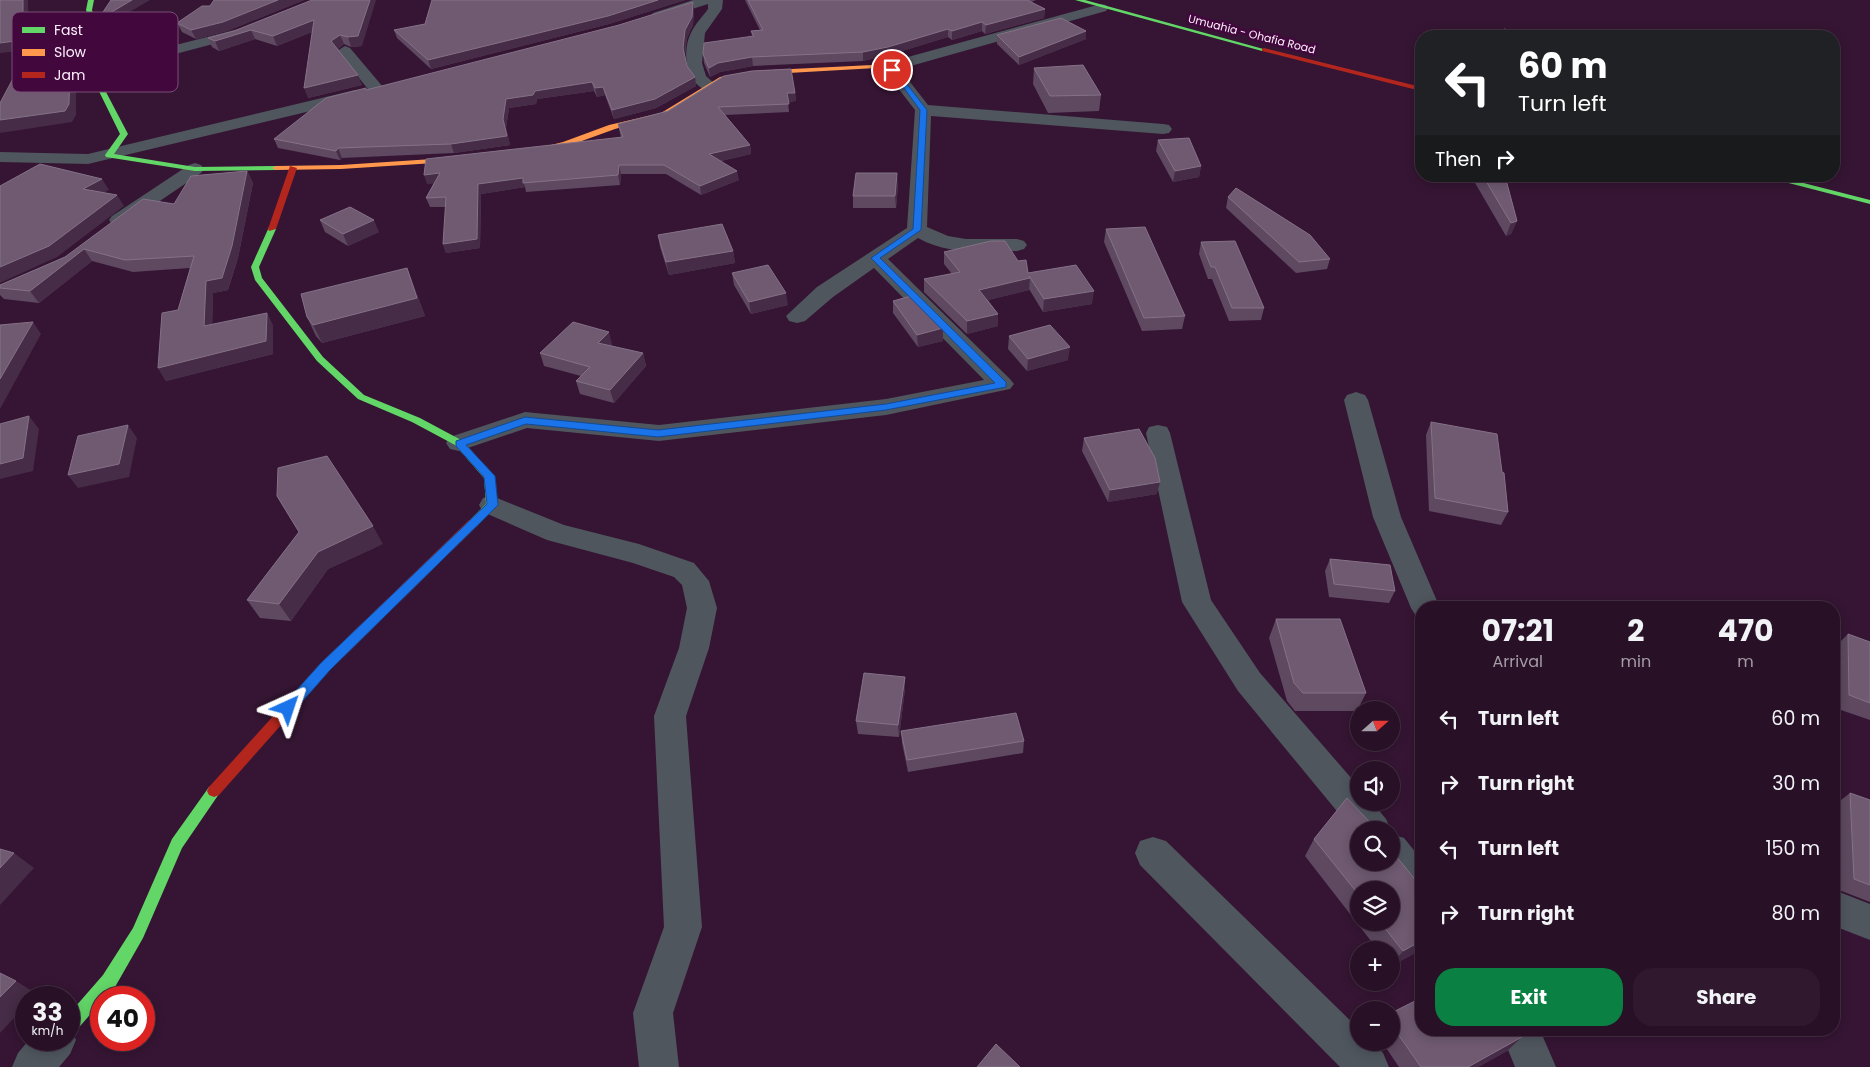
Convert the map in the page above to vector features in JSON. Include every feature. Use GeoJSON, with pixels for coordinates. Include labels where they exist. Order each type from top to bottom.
{"type":"FeatureCollection","features":[{"type":"Feature","properties":{"kind":"street"},"geometry":{"type":"LineString","coordinates":[[642,20],[706,0]]}},
{"type":"Feature","properties":{"kind":"street"},"geometry":{"type":"LineString","coordinates":[[709,86],[699,78],[694,63],[698,33],[715,9],[716,0]]}},
{"type":"Feature","properties":{"kind":"street","name":"Umuahia - Ohafia Road"},"geometry":{"type":"LineString","coordinates":[[1078,0],[1101,4],[1415,87]]}},
{"type":"Feature","properties":{"kind":"street"},"geometry":{"type":"LineString","coordinates":[[517,152],[565,144],[612,127],[663,114],[720,79],[753,73],[892,66],[1101,4]]}},
{"type":"Feature","properties":{"kind":"street","name":"Umuahia - Ohafia Road"},"geometry":{"type":"LineString","coordinates":[[1176,24],[1415,80]]}},
{"type":"Feature","properties":{"kind":"street"},"geometry":{"type":"LineString","coordinates":[[178,50],[233,36],[256,28]]}},
{"type":"Feature","properties":{"kind":"street"},"geometry":{"type":"LineString","coordinates":[[0,157],[88,159],[384,88],[346,51]]}},
{"type":"Feature","properties":{"kind":"street"},"geometry":{"type":"LineString","coordinates":[[892,66],[892,70],[923,110],[917,230]]}},
{"type":"Feature","properties":{"kind":"street"},"geometry":{"type":"LineString","coordinates":[[103,92],[124,134],[108,155]]}},
{"type":"Feature","properties":{"kind":"street"},"geometry":{"type":"LineString","coordinates":[[923,110],[1163,129]]}},
{"type":"Feature","properties":{"kind":"street"},"geometry":{"type":"LineString","coordinates":[[108,155],[195,170],[341,167],[472,158]]}},
{"type":"Feature","properties":{"kind":"street"},"geometry":{"type":"LineString","coordinates":[[293,168],[269,236],[255,268],[258,278],[320,359],[362,397],[416,420],[459,443],[489,476],[492,505]]}},
{"type":"Feature","properties":{"kind":"street"},"geometry":{"type":"LineString","coordinates":[[103,233],[195,170]]}},
{"type":"Feature","properties":{"kind":"street"},"geometry":{"type":"LineString","coordinates":[[1790,182],[1870,202]]}},
{"type":"Feature","properties":{"kind":"street"},"geometry":{"type":"LineString","coordinates":[[1829,182],[1870,192]]}},
{"type":"Feature","properties":{"kind":"street"},"geometry":{"type":"LineString","coordinates":[[917,230],[933,240],[966,247],[1017,245]]}},
{"type":"Feature","properties":{"kind":"street"},"geometry":{"type":"LineString","coordinates":[[797,316],[825,292],[917,230]]}},
{"type":"Feature","properties":{"kind":"street"},"geometry":{"type":"LineString","coordinates":[[459,443],[525,420],[658,433],[886,407],[1002,384],[875,258]]}},
{"type":"Feature","properties":{"kind":"street"},"geometry":{"type":"LineString","coordinates":[[1356,400],[1388,517],[1423,601]]}},
{"type":"Feature","properties":{"kind":"street"},"geometry":{"type":"LineString","coordinates":[[1158,433],[1197,602],[1249,682],[1366,821]]}},
{"type":"Feature","properties":{"kind":"street"},"geometry":{"type":"LineString","coordinates":[[80,1014],[109,981],[138,934],[177,844],[214,791],[326,666],[492,505]]}},
{"type":"Feature","properties":{"kind":"street"},"geometry":{"type":"LineString","coordinates":[[492,505],[557,533],[639,554],[684,570],[695,581],[702,608],[694,648],[670,716],[684,927],[653,1013],[659,1067]]}},
{"type":"Feature","properties":{"kind":"street"},"geometry":{"type":"LineString","coordinates":[[1153,853],[1369,1067]]}},
{"type":"Feature","properties":{"kind":"street"},"geometry":{"type":"LineString","coordinates":[[1400,861],[1415,879]]}},
{"type":"Feature","properties":{"kind":"street"},"geometry":{"type":"LineString","coordinates":[[1840,910],[1870,922]]}},
{"type":"Feature","properties":{"kind":"street"},"geometry":{"type":"LineString","coordinates":[[1523,1036],[1536,1067]]}},
{"type":"Feature","properties":{"kind":"street"},"geometry":{"type":"LineString","coordinates":[[32,1067],[46,1051]]}},
{"type":"Feature","properties":{"kind":"building"},"geometry":{"type":"Polygon","coordinates":[[[0,0],[23,0],[23,12],[12,12],[12,41],[0,43],[0,0]]]}},
{"type":"Feature","properties":{"kind":"building"},"geometry":{"type":"Polygon","coordinates":[[[111,0],[132,0],[112,12],[103,12],[111,0]]]}},
{"type":"Feature","properties":{"kind":"building"},"geometry":{"type":"Polygon","coordinates":[[[214,0],[278,0],[223,22],[191,30],[178,24],[202,6],[210,6],[214,0]]]}},
{"type":"Feature","properties":{"kind":"building"},"geometry":{"type":"Polygon","coordinates":[[[312,0],[370,0],[358,36],[348,37],[340,35],[331,41],[358,75],[304,88],[314,20],[273,36],[251,30],[215,41],[208,38],[234,31],[312,0]]]}},
{"type":"Feature","properties":{"kind":"building"},"geometry":{"type":"Polygon","coordinates":[[[432,0],[658,0],[608,16],[428,60],[394,30],[425,24],[432,0]]]}},
{"type":"Feature","properties":{"kind":"building"},"geometry":{"type":"Polygon","coordinates":[[[748,0],[1027,0],[1045,9],[986,25],[982,22],[952,31],[948,29],[888,47],[863,52],[752,57],[718,63],[709,68],[703,54],[704,43],[754,36],[751,31],[763,30],[748,0]]]}},
{"type":"Feature","properties":{"kind":"building"},"geometry":{"type":"Polygon","coordinates":[[[693,2],[692,17],[685,30],[683,48],[687,66],[695,77],[655,99],[612,110],[603,87],[595,88],[592,82],[535,91],[533,95],[506,99],[503,119],[507,136],[451,144],[338,148],[336,151],[274,139],[326,98],[366,88],[366,90],[619,25],[693,2]]]}},
{"type":"Feature","properties":{"kind":"building"},"geometry":{"type":"Polygon","coordinates":[[[1061,18],[1086,31],[1019,57],[997,35],[1061,18]]]}},
{"type":"Feature","properties":{"kind":"building"},"geometry":{"type":"Polygon","coordinates":[[[1083,65],[1101,95],[1050,96],[1034,68],[1083,65]]]}},
{"type":"Feature","properties":{"kind":"building"},"geometry":{"type":"Polygon","coordinates":[[[791,69],[795,93],[787,93],[789,104],[718,107],[750,145],[709,154],[737,171],[700,186],[664,165],[619,165],[618,175],[523,183],[523,178],[478,184],[477,239],[443,244],[446,197],[426,198],[440,173],[424,175],[426,159],[623,137],[618,124],[668,111],[724,76],[752,71],[791,69]]]}},
{"type":"Feature","properties":{"kind":"building"},"geometry":{"type":"Polygon","coordinates":[[[12,80],[12,92],[69,92],[69,104],[65,111],[0,120],[0,103],[12,80]]]}},
{"type":"Feature","properties":{"kind":"building"},"geometry":{"type":"Polygon","coordinates":[[[1189,138],[1201,166],[1175,171],[1158,140],[1189,138]]]}},
{"type":"Feature","properties":{"kind":"building"},"geometry":{"type":"Polygon","coordinates":[[[40,164],[102,179],[83,189],[117,195],[49,246],[0,267],[0,186],[40,164]]]}},
{"type":"Feature","properties":{"kind":"building"},"geometry":{"type":"Polygon","coordinates":[[[247,171],[232,246],[222,278],[206,281],[204,326],[267,313],[266,341],[158,368],[162,313],[178,310],[194,256],[125,260],[84,249],[30,291],[0,288],[0,285],[65,257],[143,199],[174,204],[191,176],[247,171]]]}},
{"type":"Feature","properties":{"kind":"building"},"geometry":{"type":"Polygon","coordinates":[[[856,173],[897,173],[895,196],[853,196],[856,173]]]}},
{"type":"Feature","properties":{"kind":"building"},"geometry":{"type":"Polygon","coordinates":[[[1487,182],[1507,182],[1517,221],[1511,223],[1487,182]]]}},
{"type":"Feature","properties":{"kind":"building"},"geometry":{"type":"Polygon","coordinates":[[[1236,188],[1310,235],[1330,259],[1299,262],[1228,197],[1236,188]]]}},
{"type":"Feature","properties":{"kind":"building"},"geometry":{"type":"Polygon","coordinates":[[[350,207],[374,220],[343,234],[320,220],[350,207]]]}},
{"type":"Feature","properties":{"kind":"building"},"geometry":{"type":"Polygon","coordinates":[[[722,224],[733,251],[666,262],[658,235],[722,224]]]}},
{"type":"Feature","properties":{"kind":"building"},"geometry":{"type":"Polygon","coordinates":[[[1145,227],[1185,316],[1144,318],[1106,229],[1145,227]]]}},
{"type":"Feature","properties":{"kind":"building"},"geometry":{"type":"Polygon","coordinates":[[[991,241],[1005,241],[1018,261],[1026,260],[1028,273],[1076,265],[1094,291],[1044,299],[1029,276],[1030,278],[979,290],[998,314],[967,321],[924,279],[960,272],[944,252],[991,241]]]}},
{"type":"Feature","properties":{"kind":"building"},"geometry":{"type":"Polygon","coordinates":[[[1235,241],[1264,308],[1232,308],[1215,267],[1211,267],[1201,242],[1235,241]]]}},
{"type":"Feature","properties":{"kind":"building"},"geometry":{"type":"Polygon","coordinates":[[[768,265],[786,293],[749,302],[732,273],[768,265]]]}},
{"type":"Feature","properties":{"kind":"building"},"geometry":{"type":"Polygon","coordinates":[[[407,268],[417,298],[313,325],[307,317],[301,294],[407,268]]]}},
{"type":"Feature","properties":{"kind":"building"},"geometry":{"type":"Polygon","coordinates":[[[911,296],[943,328],[917,335],[893,301],[911,296]]]}},
{"type":"Feature","properties":{"kind":"building"},"geometry":{"type":"Polygon","coordinates":[[[33,322],[0,379],[0,325],[33,322]]]}},
{"type":"Feature","properties":{"kind":"building"},"geometry":{"type":"Polygon","coordinates":[[[573,322],[609,332],[598,343],[643,353],[610,390],[576,381],[590,367],[540,353],[573,322]]]}},
{"type":"Feature","properties":{"kind":"building"},"geometry":{"type":"Polygon","coordinates":[[[1050,325],[1070,347],[1028,359],[1009,336],[1050,325]]]}},
{"type":"Feature","properties":{"kind":"building"},"geometry":{"type":"Polygon","coordinates":[[[29,416],[23,458],[0,464],[0,424],[29,416]]]}},
{"type":"Feature","properties":{"kind":"building"},"geometry":{"type":"Polygon","coordinates":[[[1431,422],[1497,434],[1508,512],[1435,498],[1431,422]]]}},
{"type":"Feature","properties":{"kind":"building"},"geometry":{"type":"Polygon","coordinates":[[[128,425],[119,464],[68,475],[78,436],[128,425]]]}},
{"type":"Feature","properties":{"kind":"building"},"geometry":{"type":"Polygon","coordinates":[[[1139,429],[1155,458],[1160,482],[1110,490],[1084,438],[1139,429]]]}},
{"type":"Feature","properties":{"kind":"building"},"geometry":{"type":"Polygon","coordinates":[[[327,456],[373,526],[318,552],[279,604],[247,600],[299,532],[277,496],[278,468],[327,456]]]}},
{"type":"Feature","properties":{"kind":"building"},"geometry":{"type":"Polygon","coordinates":[[[1330,559],[1390,565],[1395,591],[1334,584],[1330,559]]]}},
{"type":"Feature","properties":{"kind":"building"},"geometry":{"type":"Polygon","coordinates":[[[1276,619],[1340,619],[1366,693],[1303,693],[1294,683],[1276,619]]]}},
{"type":"Feature","properties":{"kind":"building"},"geometry":{"type":"Polygon","coordinates":[[[1848,634],[1870,642],[1870,703],[1849,695],[1848,634]]]}},
{"type":"Feature","properties":{"kind":"building"},"geometry":{"type":"Polygon","coordinates":[[[864,673],[905,677],[898,725],[856,721],[864,673]]]}},
{"type":"Feature","properties":{"kind":"building"},"geometry":{"type":"Polygon","coordinates":[[[1016,713],[1024,741],[907,760],[901,731],[1016,713]]]}},
{"type":"Feature","properties":{"kind":"building"},"geometry":{"type":"Polygon","coordinates":[[[1850,793],[1870,800],[1870,885],[1854,879],[1850,793]]]}},
{"type":"Feature","properties":{"kind":"building"},"geometry":{"type":"Polygon","coordinates":[[[1347,798],[1350,801],[1350,811],[1359,811],[1369,821],[1350,821],[1350,871],[1400,871],[1400,861],[1415,879],[1415,944],[1403,951],[1400,947],[1400,941],[1395,941],[1387,931],[1400,931],[1400,881],[1350,881],[1350,884],[1314,839],[1347,798]]]}},
{"type":"Feature","properties":{"kind":"building"},"geometry":{"type":"Polygon","coordinates":[[[0,849],[14,853],[0,868],[0,849]]]}},
{"type":"Feature","properties":{"kind":"building"},"geometry":{"type":"Polygon","coordinates":[[[0,973],[16,981],[0,997],[0,973]]]}},
{"type":"Feature","properties":{"kind":"building"},"geometry":{"type":"Polygon","coordinates":[[[1415,1001],[1415,1036],[1522,1037],[1468,1067],[1421,1067],[1400,1037],[1400,1008],[1415,1001]]]}},
{"type":"Feature","properties":{"kind":"building"},"geometry":{"type":"Polygon","coordinates":[[[996,1044],[1020,1067],[977,1067],[996,1044]]]}},
{"type":"Feature","properties":{"kind":"traffic: fast"},"geometry":{"type":"LineString","coordinates":[[90,12],[91,0]]}},
{"type":"Feature","properties":{"kind":"traffic: fast"},"geometry":{"type":"LineString","coordinates":[[1078,0],[1264,50]]}},
{"type":"Feature","properties":{"kind":"traffic: fast"},"geometry":{"type":"LineString","coordinates":[[103,92],[124,134],[109,155],[195,169],[276,168]]}},
{"type":"Feature","properties":{"kind":"traffic: fast"},"geometry":{"type":"LineString","coordinates":[[1790,182],[1870,202]]}},
{"type":"Feature","properties":{"kind":"traffic: fast"},"geometry":{"type":"LineString","coordinates":[[272,229],[255,267],[258,278],[320,359],[361,397],[416,420],[459,443],[489,477],[492,505],[473,523]]}},
{"type":"Feature","properties":{"kind":"traffic: fast"},"geometry":{"type":"LineString","coordinates":[[80,1014],[109,981],[138,933],[177,844],[214,791]]}},
{"type":"Feature","properties":{"kind":"traffic: slow"},"geometry":{"type":"LineString","coordinates":[[531,151],[565,144],[612,127],[663,114],[720,79],[753,73],[892,66]]}},
{"type":"Feature","properties":{"kind":"traffic: slow"},"geometry":{"type":"LineString","coordinates":[[276,168],[341,167],[463,159]]}},
{"type":"Feature","properties":{"kind":"traffic: jam"},"geometry":{"type":"LineString","coordinates":[[1264,50],[1415,88]]}},
{"type":"Feature","properties":{"kind":"traffic: jam"},"geometry":{"type":"LineString","coordinates":[[272,229],[293,168]]}},
{"type":"Feature","properties":{"kind":"traffic: jam"},"geometry":{"type":"LineString","coordinates":[[214,791],[326,666],[473,523]]}},
{"type":"Feature","properties":{"kind":"route"},"geometry":{"type":"LineString","coordinates":[[288,708],[326,666],[492,505],[489,476],[459,443],[525,420],[658,433],[886,407],[1002,384],[875,258],[917,230],[923,110],[892,70]]}}]}
